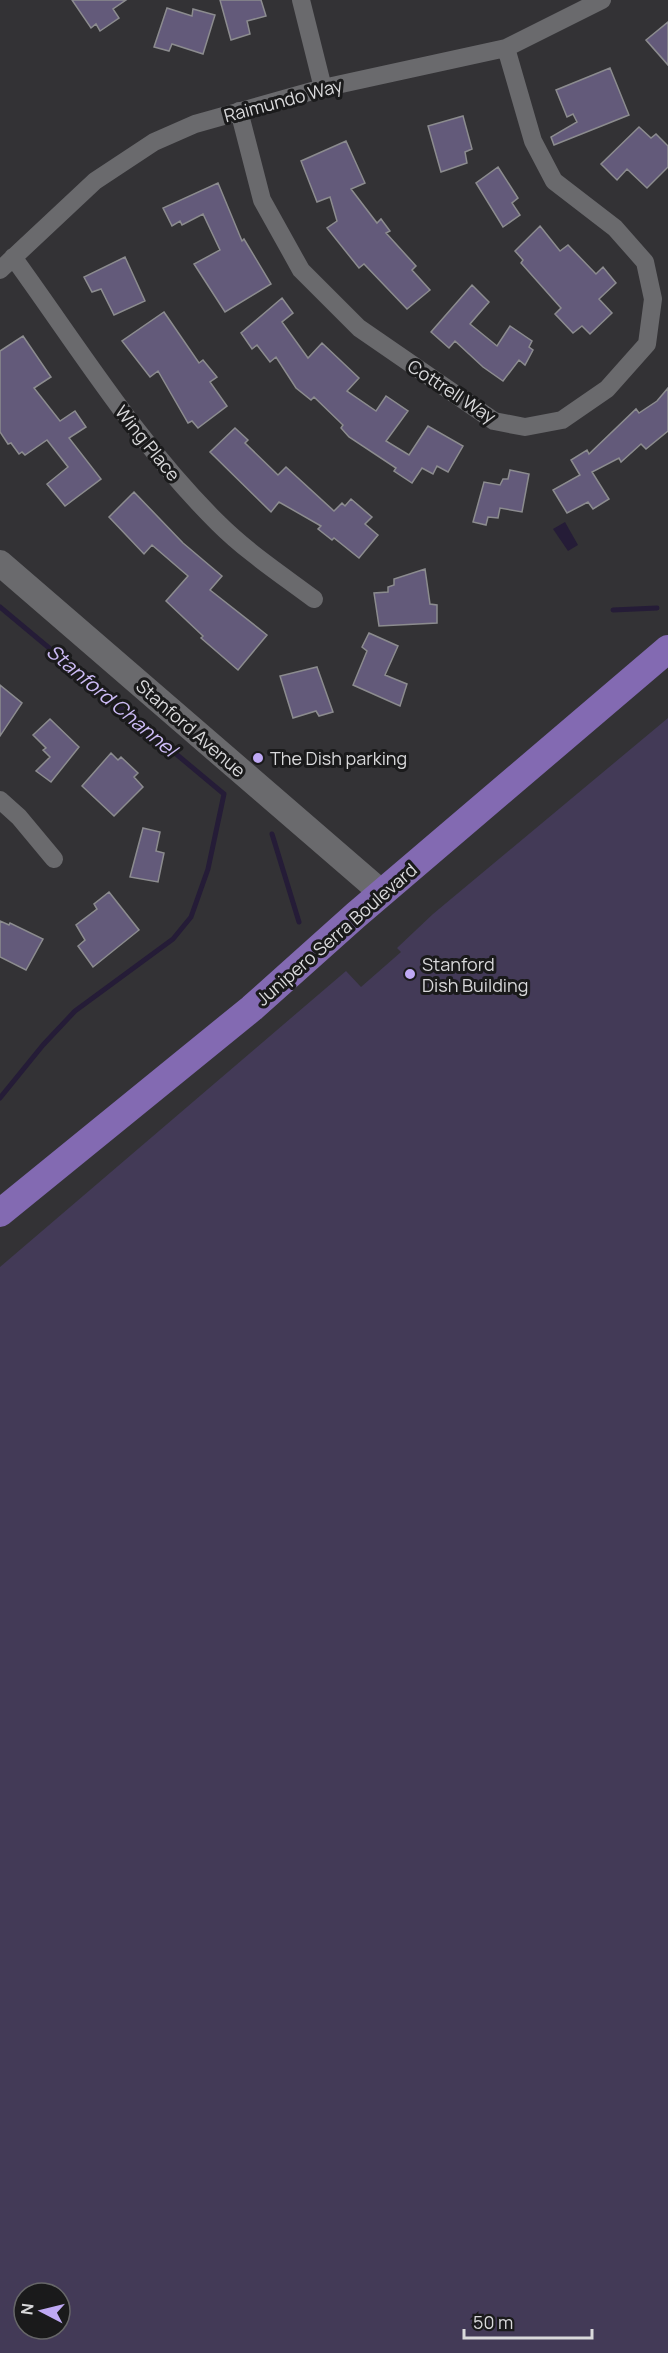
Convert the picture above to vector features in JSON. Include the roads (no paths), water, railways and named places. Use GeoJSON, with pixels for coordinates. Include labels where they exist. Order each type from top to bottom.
{"type":"FeatureCollection","features":[{"type":"Feature","properties":{"kind":"main road","name":"Junipero Serra Boulevard"},"geometry":{"type":"LineString","coordinates":[[0,1213],[252,1008],[382,893],[668,649]]}},
{"type":"Feature","properties":{"kind":"street"},"geometry":{"type":"LineString","coordinates":[[301,0],[322,88]]}},
{"type":"Feature","properties":{"kind":"street","name":"Raimundo Way"},"geometry":{"type":"LineString","coordinates":[[7,263],[95,181],[154,142],[195,124],[322,88],[506,48],[602,0]]}},
{"type":"Feature","properties":{"kind":"street","name":"Cottrell Way"},"geometry":{"type":"LineString","coordinates":[[239,111],[262,200],[301,270],[359,328],[494,422],[525,427],[562,420],[607,389],[646,344],[653,299],[645,262],[615,228],[554,181],[533,141],[506,48]]}},
{"type":"Feature","properties":{"kind":"street","name":"Wing Place"},"geometry":{"type":"LineString","coordinates":[[7,263],[129,422],[172,474],[219,525],[314,599]]}},
{"type":"Feature","properties":{"kind":"street","name":"Stanford Avenue"},"geometry":{"type":"LineString","coordinates":[[0,563],[382,893]]}},
{"type":"Feature","properties":{"kind":"street"},"geometry":{"type":"LineString","coordinates":[[0,800],[19,817],[54,859]]}},
{"type":"Feature","properties":{"kind":"waterway"},"geometry":{"type":"LineString","coordinates":[[0,607],[224,794],[208,869],[191,917],[173,939],[75,1011],[43,1045],[0,1098]]}},
{"type":"Feature","properties":{"kind":"waterway"},"geometry":{"type":"LineString","coordinates":[[613,610],[657,608]]}},
{"type":"Feature","properties":{"kind":"waterway","name":"Stanford Channel"},"geometry":{"type":"LineString","coordinates":[[272,834],[299,922]]}},
{"type":"Feature","properties":{"kind":"place","name":"The Dish parking"},"geometry":{"type":"Point","coordinates":[258,758]}},
{"type":"Feature","properties":{"kind":"place","name":"Stanford Dish Building"},"geometry":{"type":"Point","coordinates":[410,974]}}]}
